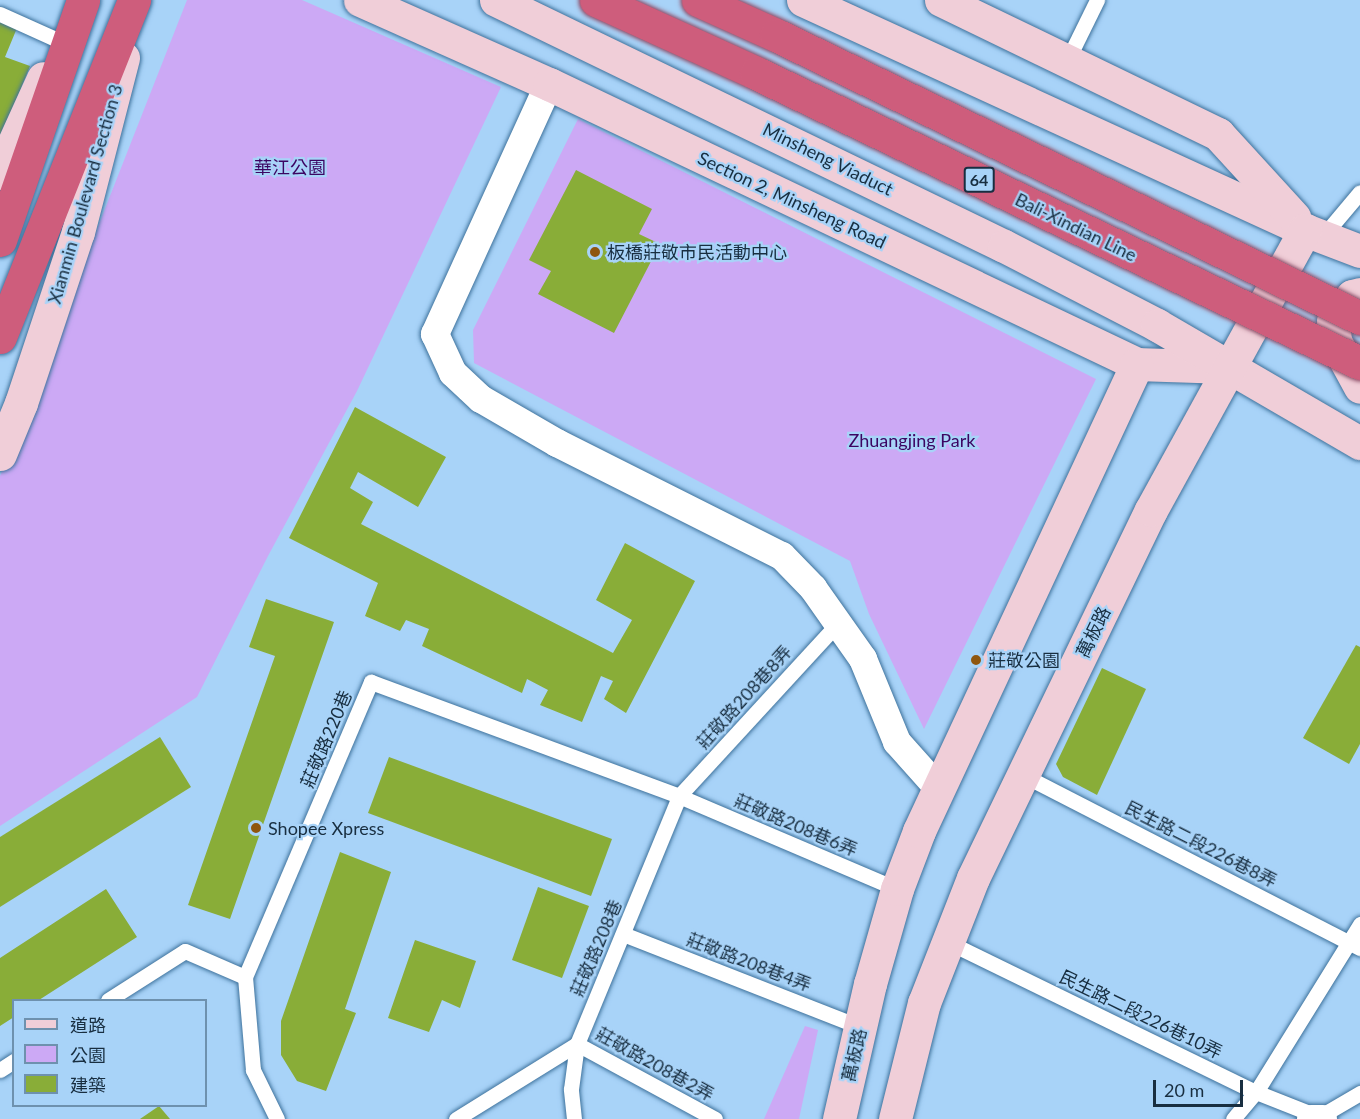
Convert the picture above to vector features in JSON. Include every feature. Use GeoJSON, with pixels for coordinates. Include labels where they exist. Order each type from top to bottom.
{"type":"FeatureCollection","features":[{"type":"Feature","properties":{"kind":"highway"},"geometry":{"type":"LineString","coordinates":[[0,240],[84,0]]}},
{"type":"Feature","properties":{"kind":"highway"},"geometry":{"type":"LineString","coordinates":[[0,337],[46,218],[136,0]]}},
{"type":"Feature","properties":{"kind":"highway","name":"Bali-Xindian Line"},"geometry":{"type":"LineString","coordinates":[[596,0],[767,78],[1360,363]]}},
{"type":"Feature","properties":{"kind":"highway","name":"64"},"geometry":{"type":"LineString","coordinates":[[698,0],[797,45],[1360,318]]}},
{"type":"Feature","properties":{"kind":"main road"},"geometry":{"type":"LineString","coordinates":[[0,173],[79,0]]}},
{"type":"Feature","properties":{"kind":"main road","name":"Xianmin Boulevard Section 3"},"geometry":{"type":"LineString","coordinates":[[0,454],[21,403],[78,232],[136,0]]}},
{"type":"Feature","properties":{"kind":"main road","name":"Section 2, Minsheng Road"},"geometry":{"type":"LineString","coordinates":[[360,0],[549,84],[1137,364],[1230,368]]}},
{"type":"Feature","properties":{"kind":"main road","name":"Minsheng Viaduct"},"geometry":{"type":"LineString","coordinates":[[495,0],[695,94],[1004,246],[1156,325]]}},
{"type":"Feature","properties":{"kind":"main road"},"geometry":{"type":"LineString","coordinates":[[803,0],[1314,233],[1360,251]]}},
{"type":"Feature","properties":{"kind":"main road"},"geometry":{"type":"LineString","coordinates":[[941,0],[1068,59],[1218,134],[1314,233]]}},
{"type":"Feature","properties":{"kind":"main road","name":"萬板路"},"geometry":{"type":"LineString","coordinates":[[895,1119],[924,1003],[973,878],[1152,510],[1230,368],[1314,233]]}},
{"type":"Feature","properties":{"kind":"main road"},"geometry":{"type":"LineString","coordinates":[[1360,294],[1352,296],[1333,321],[1335,341],[1360,387]]}},
{"type":"Feature","properties":{"kind":"main road","name":"Section 2, Minsheng Road"},"geometry":{"type":"LineString","coordinates":[[1156,325],[1360,443]]}},
{"type":"Feature","properties":{"kind":"main road","name":"萬板路"},"geometry":{"type":"LineString","coordinates":[[839,1119],[860,1027],[897,889],[938,788],[1137,364]]}},
{"type":"Feature","properties":{"kind":"street"},"geometry":{"type":"LineString","coordinates":[[549,84],[435,334],[453,373],[481,399],[557,443],[782,556],[813,588],[838,623],[862,659],[897,742],[938,788]]}},
{"type":"Feature","properties":{"kind":"lane"},"geometry":{"type":"LineString","coordinates":[[1068,59],[1097,0]]}},
{"type":"Feature","properties":{"kind":"lane"},"geometry":{"type":"LineString","coordinates":[[0,14],[60,41]]}},
{"type":"Feature","properties":{"kind":"lane"},"geometry":{"type":"LineString","coordinates":[[1314,233],[1360,192]]}},
{"type":"Feature","properties":{"kind":"lane","name":"莊敬路208巷8弄"},"geometry":{"type":"LineString","coordinates":[[679,796],[838,623]]}},
{"type":"Feature","properties":{"kind":"lane","name":"莊敬路220巷"},"geometry":{"type":"LineString","coordinates":[[277,1119],[253,1070],[245,977],[371,682],[679,796]]}},
{"type":"Feature","properties":{"kind":"lane","name":"民生路二段226巷8弄"},"geometry":{"type":"LineString","coordinates":[[1023,775],[1355,945]]}},
{"type":"Feature","properties":{"kind":"lane","name":"莊敬路208巷6弄"},"geometry":{"type":"LineString","coordinates":[[679,796],[897,889]]}},
{"type":"Feature","properties":{"kind":"lane","name":"莊敬路208巷"},"geometry":{"type":"LineString","coordinates":[[574,1119],[571,1089],[577,1044],[679,796]]}},
{"type":"Feature","properties":{"kind":"lane"},"geometry":{"type":"LineString","coordinates":[[1233,1119],[1256,1092],[1355,945],[1360,924]]}},
{"type":"Feature","properties":{"kind":"lane","name":"莊敬路208巷4弄"},"geometry":{"type":"LineString","coordinates":[[623,934],[860,1027]]}},
{"type":"Feature","properties":{"kind":"lane","name":"民生路二段226巷10弄"},"geometry":{"type":"LineString","coordinates":[[948,942],[1256,1092],[1318,1118]]}},
{"type":"Feature","properties":{"kind":"lane"},"geometry":{"type":"LineString","coordinates":[[110,999],[185,951],[245,977]]}},
{"type":"Feature","properties":{"kind":"lane"},"geometry":{"type":"LineString","coordinates":[[456,1119],[577,1044]]}},
{"type":"Feature","properties":{"kind":"lane","name":"莊敬路208巷2弄"},"geometry":{"type":"LineString","coordinates":[[577,1044],[714,1119]]}},
{"type":"Feature","properties":{"kind":"lane"},"geometry":{"type":"LineString","coordinates":[[1318,1118],[1360,1093]]}},
{"type":"Feature","properties":{"kind":"green space","name":"華江公園"},"geometry":{"type":"Polygon","coordinates":[[[187,0],[302,0],[501,87],[357,391],[268,556],[197,697],[0,826],[0,476],[187,0]]]}},
{"type":"Feature","properties":{"kind":"green space","name":"Zhuangjing Park"},"geometry":{"type":"Polygon","coordinates":[[[578,119],[1096,379],[924,729],[869,614],[850,561],[474,363],[473,330],[578,119]]]}},
{"type":"Feature","properties":{"kind":"green space"},"geometry":{"type":"Polygon","coordinates":[[[805,1026],[818,1030],[799,1119],[764,1119],[805,1026]]]}},
{"type":"Feature","properties":{"kind":"building"},"geometry":{"type":"Polygon","coordinates":[[[0,21],[17,28],[5,57],[30,66],[0,140],[0,21]]]}},
{"type":"Feature","properties":{"kind":"building","name":"板橋莊敬市民活動中心"},"geometry":{"type":"Polygon","coordinates":[[[576,170],[652,209],[639,234],[660,244],[614,333],[538,294],[551,271],[529,260],[576,170]]]}},
{"type":"Feature","properties":{"kind":"building"},"geometry":{"type":"Polygon","coordinates":[[[355,407],[446,457],[418,507],[358,472],[350,488],[373,502],[361,524],[613,653],[632,620],[596,600],[625,543],[695,581],[626,713],[604,699],[613,681],[601,676],[582,722],[540,705],[548,690],[527,679],[522,693],[422,646],[429,629],[406,620],[400,631],[365,616],[378,583],[289,538],[355,407]]]}},
{"type":"Feature","properties":{"kind":"building"},"geometry":{"type":"Polygon","coordinates":[[[266,599],[334,622],[230,919],[188,905],[275,656],[249,647],[266,599]]]}},
{"type":"Feature","properties":{"kind":"building"},"geometry":{"type":"Polygon","coordinates":[[[1356,645],[1360,647],[1360,744],[1349,764],[1303,738],[1356,645]]]}},
{"type":"Feature","properties":{"kind":"building"},"geometry":{"type":"Polygon","coordinates":[[[1102,668],[1146,689],[1097,795],[1063,777],[1056,764],[1102,668]]]}},
{"type":"Feature","properties":{"kind":"building"},"geometry":{"type":"Polygon","coordinates":[[[160,737],[191,787],[0,907],[0,837],[160,737]]]}},
{"type":"Feature","properties":{"kind":"building"},"geometry":{"type":"Polygon","coordinates":[[[389,757],[612,839],[591,896],[368,813],[389,757]]]}},
{"type":"Feature","properties":{"kind":"building"},"geometry":{"type":"Polygon","coordinates":[[[340,852],[391,872],[345,1009],[356,1013],[326,1091],[297,1081],[281,1055],[281,1021],[340,852]]]}},
{"type":"Feature","properties":{"kind":"building"},"geometry":{"type":"Polygon","coordinates":[[[538,887],[589,906],[562,978],[512,960],[538,887]]]}},
{"type":"Feature","properties":{"kind":"building"},"geometry":{"type":"Polygon","coordinates":[[[106,889],[137,937],[41,999],[12,999],[12,1018],[0,1026],[0,958],[106,889]]]}},
{"type":"Feature","properties":{"kind":"building"},"geometry":{"type":"Polygon","coordinates":[[[415,940],[476,961],[460,1008],[442,1000],[429,1032],[388,1018],[415,940]]]}},
{"type":"Feature","properties":{"kind":"building"},"geometry":{"type":"Polygon","coordinates":[[[160,1107],[170,1119],[140,1119],[160,1107]]]}},
{"type":"Feature","properties":{"kind":"place","name":"板橋莊敬市民活動中心"},"geometry":{"type":"Point","coordinates":[595,252]}},
{"type":"Feature","properties":{"kind":"place","name":"莊敬公園"},"geometry":{"type":"Point","coordinates":[976,660]}},
{"type":"Feature","properties":{"kind":"place","name":"Shopee Xpress"},"geometry":{"type":"Point","coordinates":[256,828]}}]}
